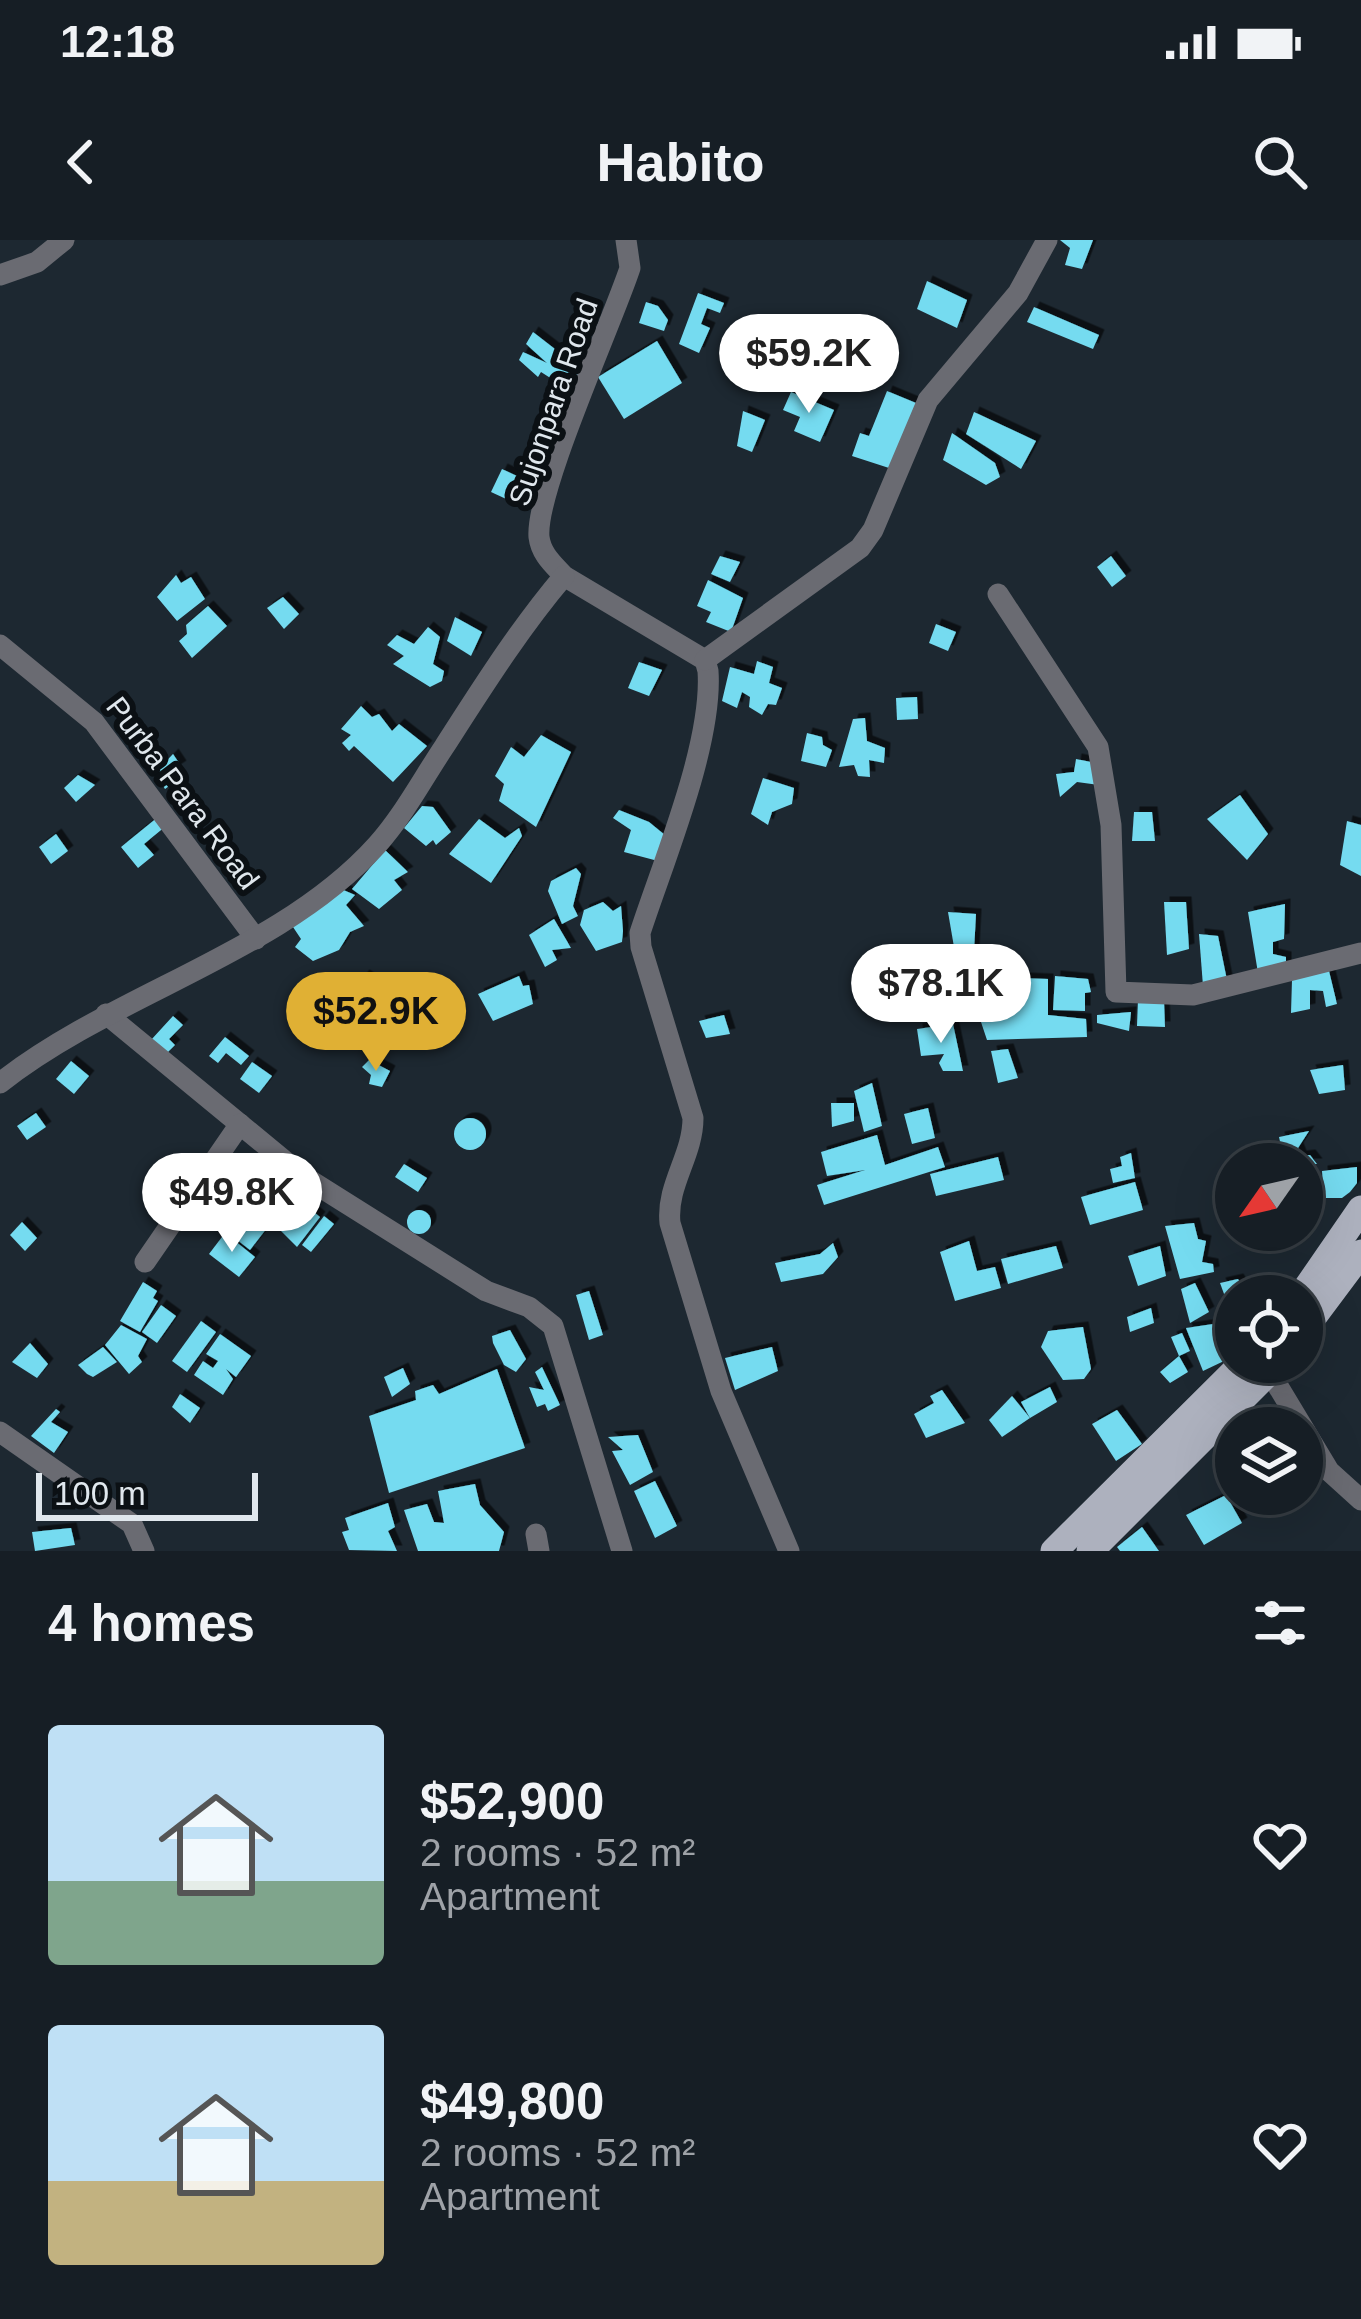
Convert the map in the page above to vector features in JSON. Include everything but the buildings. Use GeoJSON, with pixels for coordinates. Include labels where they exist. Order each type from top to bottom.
{"type":"FeatureCollection","features":[{"type":"Feature","properties":{"kind":"main road"},"geometry":{"type":"LineString","coordinates":[[1315,1275],[1361,1209]]}},
{"type":"Feature","properties":{"kind":"main road"},"geometry":{"type":"LineString","coordinates":[[1323,1305],[1361,1255]]}},
{"type":"Feature","properties":{"kind":"main road"},"geometry":{"type":"LineString","coordinates":[[1054,1551],[1245,1383]]}},
{"type":"Feature","properties":{"kind":"main road"},"geometry":{"type":"LineString","coordinates":[[1090,1551],[1248,1383]]}},
{"type":"Feature","properties":{"kind":"street"},"geometry":{"type":"LineString","coordinates":[[1,272],[38,262],[64,240]]}},
{"type":"Feature","properties":{"kind":"street","name":"Sujonpara Road"},"geometry":{"type":"LineString","coordinates":[[565,576],[546,557],[539,536],[548,489],[630,268],[626,240]]}},
{"type":"Feature","properties":{"kind":"street"},"geometry":{"type":"LineString","coordinates":[[705,660],[860,548],[873,530],[928,400],[1018,293],[1047,240]]}},
{"type":"Feature","properties":{"kind":"street"},"geometry":{"type":"LineString","coordinates":[[0,1083],[106,1014],[256,939],[376,845],[515,637],[565,576],[705,660]]}},
{"type":"Feature","properties":{"kind":"street"},"geometry":{"type":"LineString","coordinates":[[998,594],[1098,747],[1111,825],[1116,992],[1193,995],[1361,953]]}},
{"type":"Feature","properties":{"kind":"street","name":"Purba Para Road"},"geometry":{"type":"LineString","coordinates":[[0,645],[80,706],[256,939]]}},
{"type":"Feature","properties":{"kind":"street"},"geometry":{"type":"LineString","coordinates":[[705,660],[709,687],[687,790],[672,850],[640,933],[641,947],[693,1118],[693,1142],[668,1200],[670,1223],[721,1391],[789,1551]]}},
{"type":"Feature","properties":{"kind":"street"},"geometry":{"type":"LineString","coordinates":[[106,1014],[303,1176],[554,1326],[622,1551]]}},
{"type":"Feature","properties":{"kind":"street"},"geometry":{"type":"LineString","coordinates":[[145,1262],[240,1124]]}},
{"type":"Feature","properties":{"kind":"street"},"geometry":{"type":"LineString","coordinates":[[1275,1383],[1330,1471],[1361,1500]]}},
{"type":"Feature","properties":{"kind":"street"},"geometry":{"type":"LineString","coordinates":[[0,1432],[132,1524],[144,1551]]}}]}
